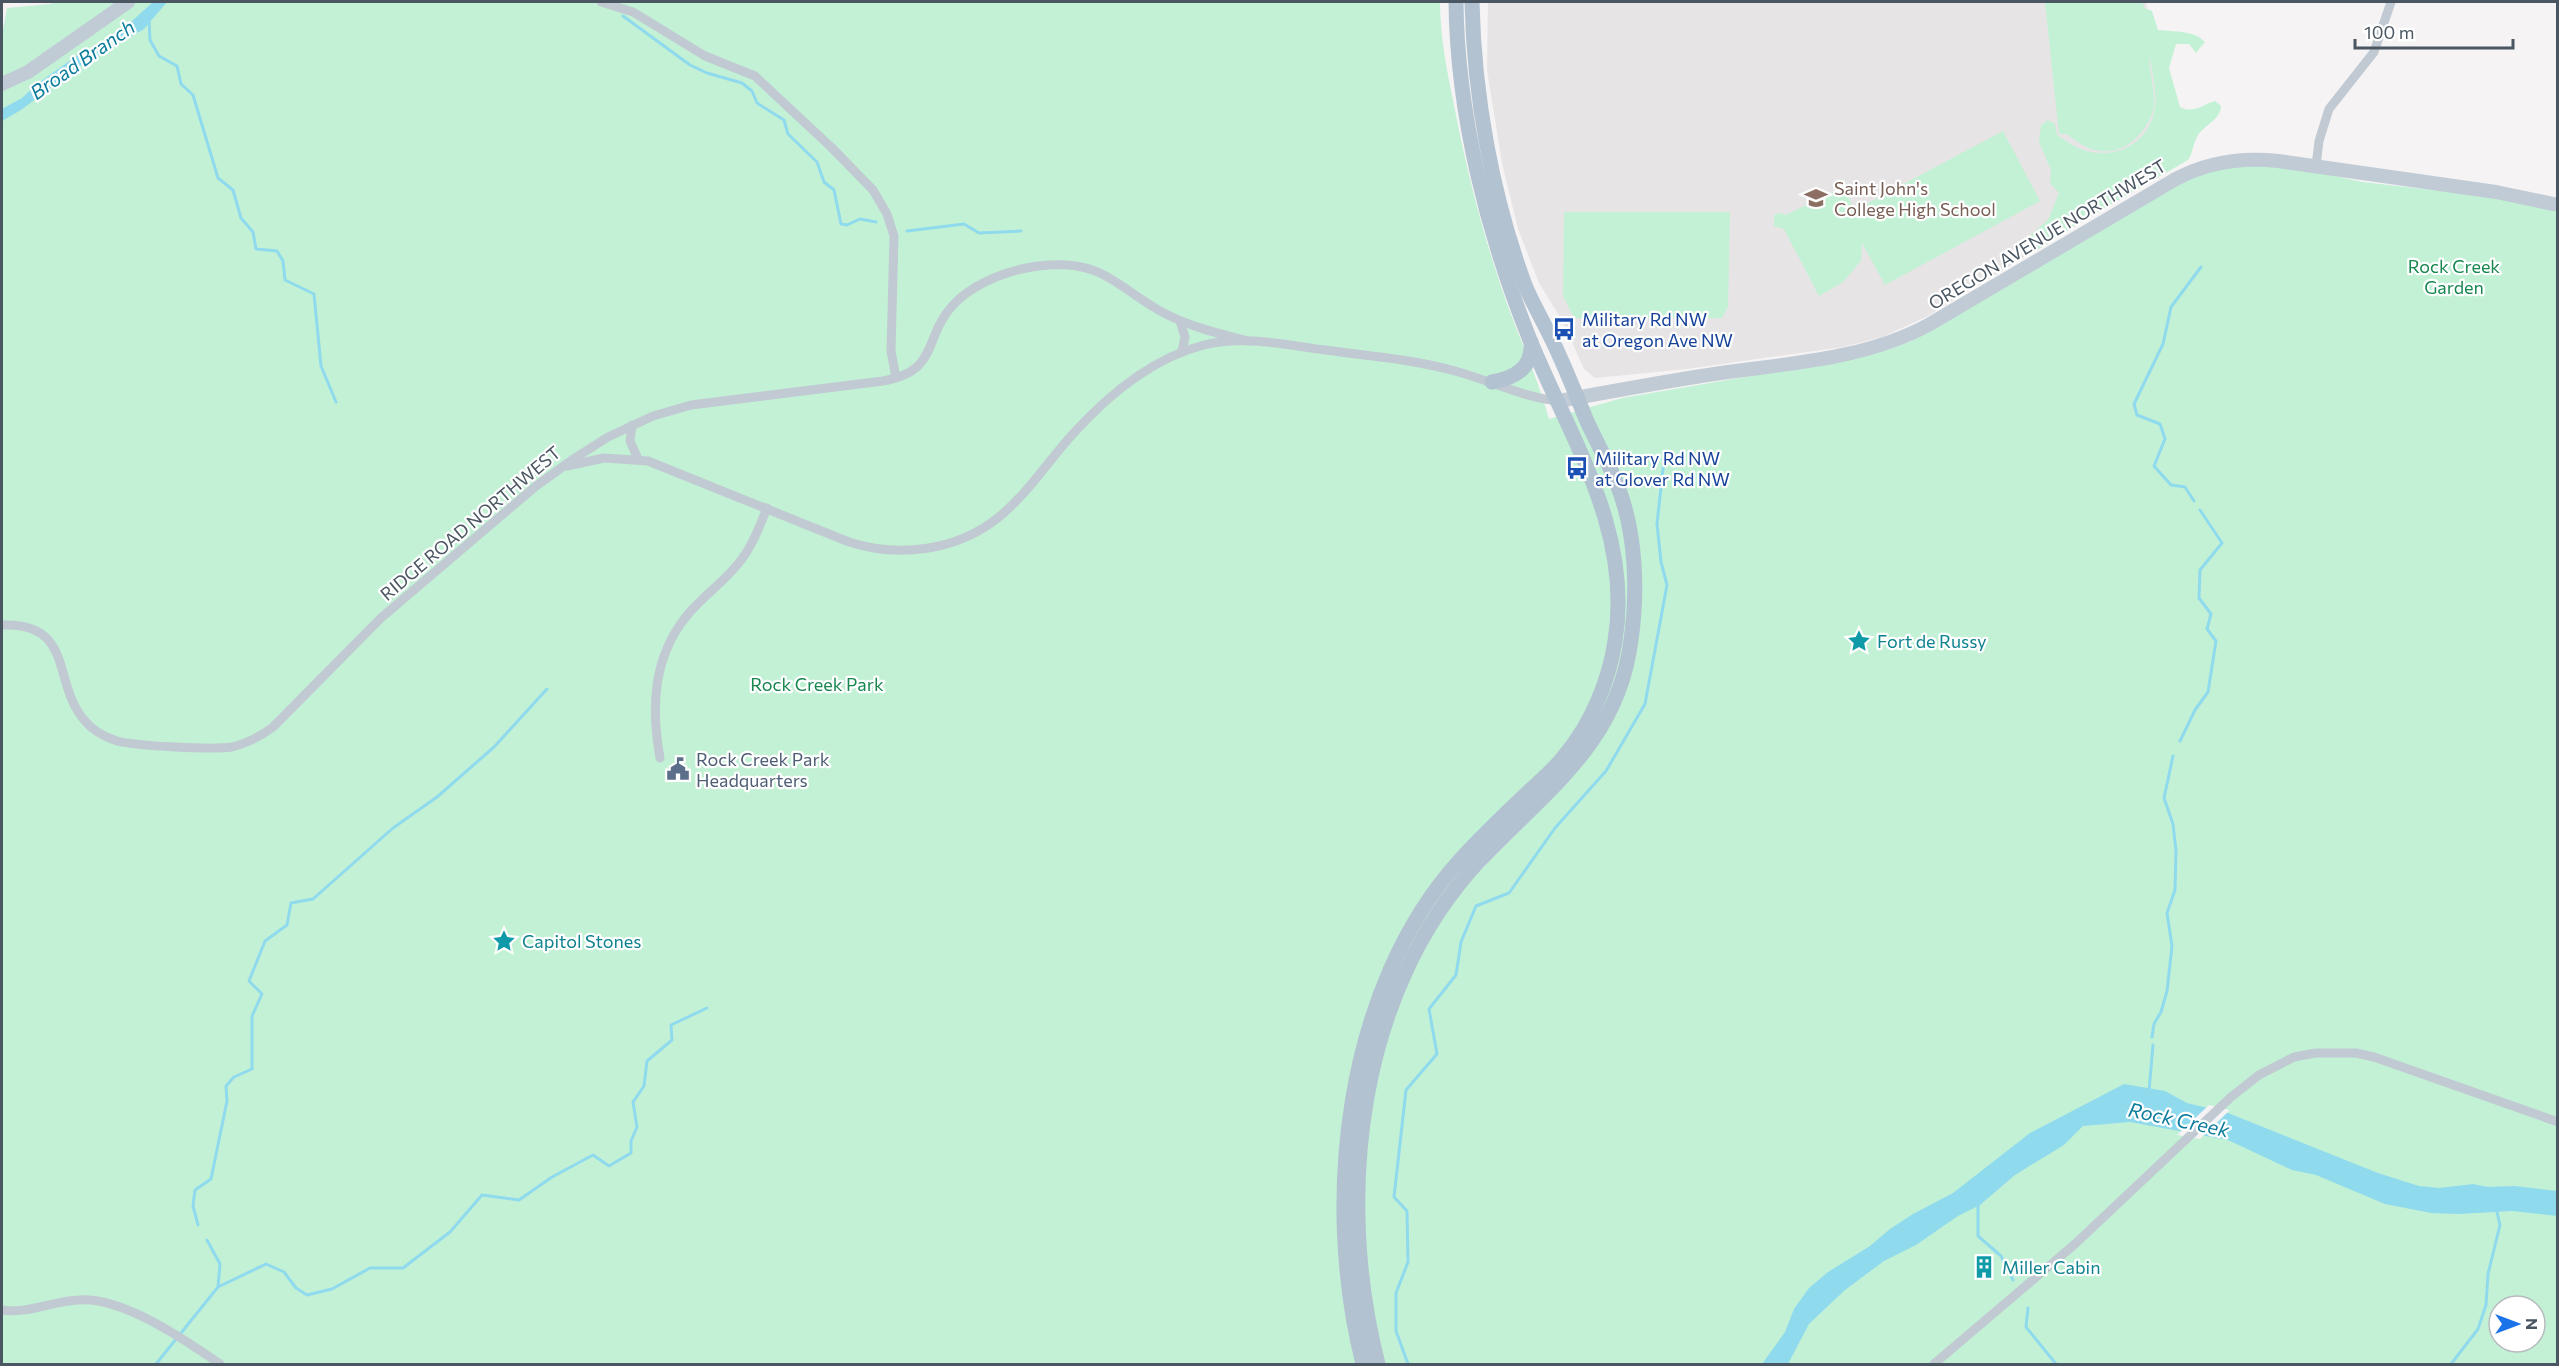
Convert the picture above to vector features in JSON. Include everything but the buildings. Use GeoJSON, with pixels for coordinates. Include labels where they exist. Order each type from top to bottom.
{"type":"FeatureCollection","features":[{"type":"Feature","properties":{"kind":"main road"},"geometry":{"type":"LineString","coordinates":[[1363,1365],[1347,1279],[1345,1183],[1355,1088],[1362,1053],[1376,1006],[1403,944],[1444,879],[1504,815],[1568,753],[1593,711],[1609,669],[1615,643],[1618,586],[1611,537],[1598,494],[1531,342],[1504,269],[1477,164],[1464,94],[1456,2]]}},
{"type":"Feature","properties":{"kind":"main road"},"geometry":{"type":"LineString","coordinates":[[1378,1365],[1364,1290],[1360,1194],[1364,1120],[1383,1030],[1413,959],[1442,908],[1478,863],[1570,772],[1588,747],[1620,689],[1629,654],[1634,589],[1633,563],[1626,515],[1619,488],[1527,290],[1501,206],[1479,88],[1472,2]]}},
{"type":"Feature","properties":{"kind":"main road"},"geometry":{"type":"LineString","coordinates":[[1492,382],[1509,379],[1519,373],[1531,356],[1531,342]]}},
{"type":"Feature","properties":{"kind":"street"},"geometry":{"type":"LineString","coordinates":[[2,84],[28,72],[128,2]]}},
{"type":"Feature","properties":{"kind":"street"},"geometry":{"type":"LineString","coordinates":[[601,2],[633,12],[699,54],[755,76],[873,190],[887,214],[894,236],[891,351],[896,378]]}},
{"type":"Feature","properties":{"kind":"street"},"geometry":{"type":"LineString","coordinates":[[2316,166],[2319,141],[2329,109],[2373,52],[2391,2]]}},
{"type":"Feature","properties":{"kind":"street","name":"OREGON AVENUE NORTHWEST"},"geometry":{"type":"LineString","coordinates":[[1558,401],[1844,354],[1893,342],[1939,319],[2194,170],[2217,163],[2245,159],[2316,166],[2496,192],[2558,205]]}},
{"type":"Feature","properties":{"kind":"street","name":"RIDGE ROAD NORTHWEST"},"geometry":{"type":"LineString","coordinates":[[2,625],[29,628],[49,639],[59,656],[75,709],[87,725],[102,735],[128,743],[218,748],[242,744],[273,727],[375,623],[517,501],[593,446],[632,425],[663,412],[691,405],[896,378],[912,371],[924,360],[943,318],[961,298],[981,285],[1034,267],[1064,264],[1090,269],[1180,321],[1211,332],[1248,341]]}},
{"type":"Feature","properties":{"kind":"street"},"geometry":{"type":"LineString","coordinates":[[1180,321],[1185,337],[1182,352]]}},
{"type":"Feature","properties":{"kind":"street"},"geometry":{"type":"LineString","coordinates":[[561,468],[604,458],[638,459],[665,466],[838,538],[871,548],[909,551],[951,542],[997,518],[1098,409],[1141,375],[1182,352],[1210,343],[1248,341],[1407,361],[1492,382],[1541,399],[1558,401]]}},
{"type":"Feature","properties":{"kind":"street"},"geometry":{"type":"LineString","coordinates":[[632,425],[630,441],[638,459]]}},
{"type":"Feature","properties":{"kind":"street"},"geometry":{"type":"LineString","coordinates":[[660,758],[654,709],[656,687],[663,658],[686,617],[742,559],[753,542],[767,508]]}},
{"type":"Feature","properties":{"kind":"street"},"geometry":{"type":"LineString","coordinates":[[1934,1365],[2075,1244],[2231,1096],[2259,1075],[2294,1057],[2325,1052],[2356,1053],[2426,1075],[2558,1122]]}},
{"type":"Feature","properties":{"kind":"street"},"geometry":{"type":"LineString","coordinates":[[2,1310],[24,1310],[71,1300],[94,1299],[113,1303],[134,1312],[218,1363]]}},
{"type":"Feature","properties":{"kind":"shaded area","name":"Saint John's College High School"},"geometry":{"type":"Polygon","coordinates":[[[1488,2],[2146,2],[2172,167],[1926,317],[1882,337],[1843,347],[1687,369],[1595,378],[1584,369],[1563,322],[1539,283],[1518,229],[1502,163],[1487,70],[1488,2]]]}},
{"type":"Feature","properties":{"kind":"green space"},"geometry":{"type":"Polygon","coordinates":[[[55,2],[118,2],[25,67],[2,77],[2,35],[7,8],[55,2]]]}},
{"type":"Feature","properties":{"kind":"green space","name":"Rock Creek Park"},"geometry":{"type":"Polygon","coordinates":[[[133,2],[1440,2],[1446,67],[1477,206],[1507,304],[1535,375],[1549,419],[1622,398],[1856,358],[1891,349],[1911,341],[2188,178],[2226,166],[2257,165],[2318,172],[2362,182],[2513,199],[2557,210],[2557,1364],[2,1364],[2,89],[133,2]]]}},
{"type":"Feature","properties":{"kind":"green space"},"geometry":{"type":"Polygon","coordinates":[[[2045,2],[2143,2],[2144,8],[2152,11],[2158,30],[2190,33],[2205,42],[2196,53],[2189,44],[2176,44],[2169,68],[2180,107],[2189,110],[2215,101],[2221,106],[2215,119],[2197,137],[2188,160],[2074,226],[2036,251],[2025,254],[2021,249],[2021,243],[2048,220],[2059,193],[2050,183],[2051,170],[2039,142],[2041,125],[2048,120],[2055,124],[2057,135],[2082,149],[2091,152],[2114,152],[2134,144],[2142,137],[2153,118],[2155,106],[2155,87],[2149,55],[2154,106],[2147,125],[2131,142],[2113,151],[2095,150],[2067,134],[2059,134],[2045,2]]]}},
{"type":"Feature","properties":{"kind":"green space"},"geometry":{"type":"Polygon","coordinates":[[[2003,131],[2040,201],[1885,285],[1862,243],[1861,261],[1843,282],[1819,296],[1784,229],[1774,226],[1774,215],[1781,213],[1786,215],[1843,187],[1855,210],[2003,131]]]}},
{"type":"Feature","properties":{"kind":"green space"},"geometry":{"type":"Polygon","coordinates":[[[1564,212],[1730,212],[1728,307],[1722,318],[1574,318],[1563,296],[1564,212]]]}},
{"type":"Feature","properties":{"kind":"water","name":"Broad Branch"},"geometry":{"type":"Polygon","coordinates":[[[153,2],[167,2],[144,29],[80,66],[21,110],[2,121],[2,109],[22,98],[37,84],[78,55],[120,32],[153,2]]]}},
{"type":"Feature","properties":{"kind":"water","name":"Rock Creek"},"geometry":{"type":"Polygon","coordinates":[[[2124,1084],[2165,1091],[2187,1103],[2228,1113],[2378,1173],[2419,1186],[2439,1188],[2473,1184],[2557,1191],[2557,1216],[2512,1211],[2431,1213],[2385,1204],[2316,1175],[2292,1170],[2228,1140],[2130,1122],[2083,1126],[2064,1145],[2015,1175],[1980,1205],[1958,1216],[1916,1245],[1884,1261],[1845,1290],[1809,1324],[1788,1364],[1762,1364],[1785,1332],[1794,1309],[1809,1288],[1828,1272],[1870,1246],[1913,1214],[1953,1193],[2030,1133],[2124,1084]]]}},
{"type":"Feature","properties":{"kind":"pier"},"geometry":{"type":"Polygon","coordinates":[[[2209,1105],[2230,1110],[2200,1139],[2177,1135],[2209,1105]]]}},
{"type":"Feature","properties":{"kind":"waterway"},"geometry":{"type":"LineString","coordinates":[[623,16],[690,65],[707,73],[742,83],[752,91],[757,103],[784,120],[788,134],[817,162],[824,182],[834,190],[841,224],[847,225],[860,219],[876,222]]}},
{"type":"Feature","properties":{"kind":"waterway"},"geometry":{"type":"LineString","coordinates":[[149,20],[150,40],[159,56],[177,66],[181,84],[193,95],[218,178],[233,190],[241,218],[253,232],[256,249],[277,251],[283,261],[285,280],[314,294],[321,366],[336,402]]}},
{"type":"Feature","properties":{"kind":"waterway"},"geometry":{"type":"LineString","coordinates":[[907,231],[964,224],[979,233],[1021,231]]}},
{"type":"Feature","properties":{"kind":"waterway"},"geometry":{"type":"LineString","coordinates":[[2194,501],[2185,487],[2171,485],[2154,466],[2165,439],[2160,424],[2137,415],[2134,404],[2163,344],[2171,307],[2201,267]]}},
{"type":"Feature","properties":{"kind":"waterway"},"geometry":{"type":"LineString","coordinates":[[1408,1364],[1396,1331],[1396,1293],[1408,1262],[1407,1211],[1394,1197],[1406,1090],[1437,1054],[1429,1009],[1456,975],[1461,942],[1476,906],[1509,893],[1555,828],[1606,771],[1645,704],[1667,585],[1661,562],[1657,524],[1664,460]]}},
{"type":"Feature","properties":{"kind":"waterway"},"geometry":{"type":"LineString","coordinates":[[2180,741],[2195,710],[2208,692],[2216,641],[2207,629],[2211,614],[2199,598],[2200,570],[2222,543],[2200,510]]}},
{"type":"Feature","properties":{"kind":"waterway"},"geometry":{"type":"LineString","coordinates":[[198,1225],[193,1206],[195,1190],[211,1179],[227,1101],[226,1086],[234,1077],[252,1069],[252,1016],[262,994],[249,981],[265,941],[287,925],[291,903],[313,899],[393,828],[437,797],[494,747],[547,689]]}},
{"type":"Feature","properties":{"kind":"waterway"},"geometry":{"type":"LineString","coordinates":[[2152,1037],[2154,1024],[2161,1012],[2167,991],[2172,946],[2167,913],[2175,890],[2176,851],[2173,824],[2164,798],[2173,756]]}},
{"type":"Feature","properties":{"kind":"waterway"},"geometry":{"type":"LineString","coordinates":[[156,1364],[218,1287],[266,1264],[284,1272],[296,1288],[307,1295],[332,1289],[370,1268],[403,1268],[450,1232],[482,1195],[519,1200],[552,1177],[593,1155],[609,1166],[631,1153],[631,1141],[637,1127],[633,1102],[644,1086],[647,1061],[672,1040],[671,1025],[707,1008]]}},
{"type":"Feature","properties":{"kind":"waterway","name":"Rock Creek"},"geometry":{"type":"LineString","coordinates":[[2149,1091],[2153,1045]]}},
{"type":"Feature","properties":{"kind":"waterway"},"geometry":{"type":"LineString","coordinates":[[1978,1202],[1978,1236],[2001,1256],[2013,1280]]}},
{"type":"Feature","properties":{"kind":"waterway"},"geometry":{"type":"LineString","coordinates":[[2451,1364],[2478,1329],[2486,1305],[2488,1274],[2500,1225],[2496,1208]]}},
{"type":"Feature","properties":{"kind":"waterway"},"geometry":{"type":"LineString","coordinates":[[207,1240],[220,1264],[218,1287]]}},
{"type":"Feature","properties":{"kind":"waterway"},"geometry":{"type":"LineString","coordinates":[[2028,1308],[2026,1327],[2056,1364]]}},
{"type":"Feature","properties":{"kind":"place","name":"Saint John's College High School"},"geometry":{"type":"Point","coordinates":[1816,198]}},
{"type":"Feature","properties":{"kind":"place","name":"Military Rd NW at Oregon Ave NW"},"geometry":{"type":"Point","coordinates":[1564,329]}},
{"type":"Feature","properties":{"kind":"place","name":"Military Rd NW at Glover Rd NW"},"geometry":{"type":"Point","coordinates":[1577,468]}},
{"type":"Feature","properties":{"kind":"place","name":"Fort de Russy"},"geometry":{"type":"Point","coordinates":[1859,641]}},
{"type":"Feature","properties":{"kind":"place","name":"Rock Creek Park Headquarters"},"geometry":{"type":"Point","coordinates":[678,769]}},
{"type":"Feature","properties":{"kind":"place","name":"Capitol Stones"},"geometry":{"type":"Point","coordinates":[504,941]}},
{"type":"Feature","properties":{"kind":"place","name":"Miller Cabin"},"geometry":{"type":"Point","coordinates":[1984,1267]}},
{"type":"Feature","properties":{"kind":"park label","name":"Rock Creek Garden"},"geometry":{"type":"Point","coordinates":[2454,276]}}]}
